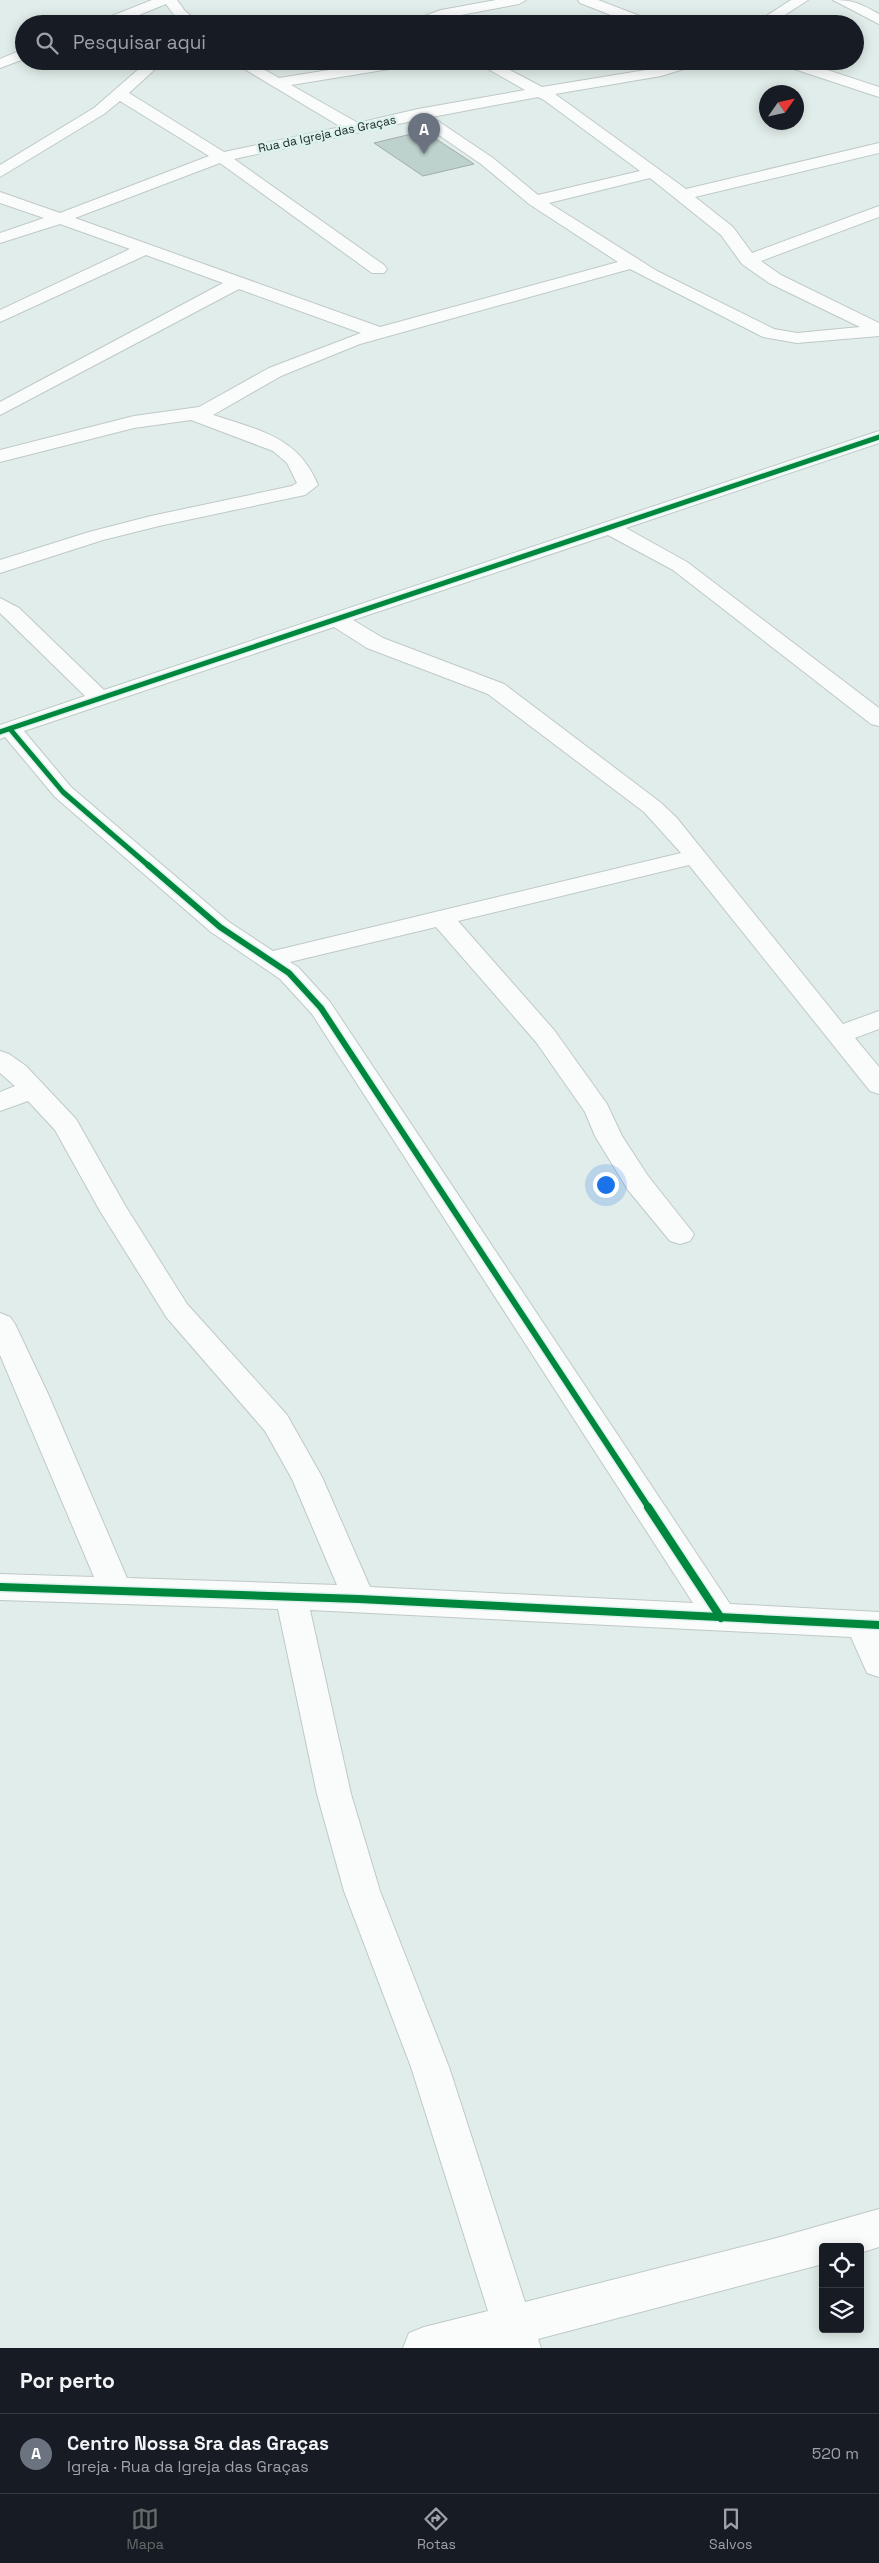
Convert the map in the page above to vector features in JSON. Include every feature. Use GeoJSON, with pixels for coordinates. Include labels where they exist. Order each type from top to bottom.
{"type":"FeatureCollection","features":[{"type":"Feature","properties":{"kind":"street"},"geometry":{"type":"LineString","coordinates":[[127,15],[165,0]]}},
{"type":"Feature","properties":{"kind":"street"},"geometry":{"type":"LineString","coordinates":[[170,0],[176,15]]}},
{"type":"Feature","properties":{"kind":"street"},"geometry":{"type":"LineString","coordinates":[[439,15],[519,0]]}},
{"type":"Feature","properties":{"kind":"street"},"geometry":{"type":"LineString","coordinates":[[585,0],[624,15]]}},
{"type":"Feature","properties":{"kind":"street"},"geometry":{"type":"LineString","coordinates":[[776,15],[801,0]]}},
{"type":"Feature","properties":{"kind":"street"},"geometry":{"type":"LineString","coordinates":[[840,0],[855,6],[879,20]]}},
{"type":"Feature","properties":{"kind":"street"},"geometry":{"type":"LineString","coordinates":[[855,6],[879,8]]}},
{"type":"Feature","properties":{"kind":"street"},"geometry":{"type":"LineString","coordinates":[[0,64],[15,57]]}},
{"type":"Feature","properties":{"kind":"street"},"geometry":{"type":"LineString","coordinates":[[0,172],[99,111],[147,70]]}},
{"type":"Feature","properties":{"kind":"street"},"geometry":{"type":"LineString","coordinates":[[254,70],[355,128]]}},
{"type":"Feature","properties":{"kind":"street"},"geometry":{"type":"LineString","coordinates":[[276,83],[358,70]]}},
{"type":"Feature","properties":{"kind":"street"},"geometry":{"type":"LineString","coordinates":[[498,70],[540,93],[683,195],[726,231],[740,246],[748,260],[775,279],[879,330]]}},
{"type":"Feature","properties":{"kind":"street"},"geometry":{"type":"LineString","coordinates":[[611,70],[619,79]]}},
{"type":"Feature","properties":{"kind":"street","name":"Rua da Igreja das Graças"},"geometry":{"type":"LineString","coordinates":[[0,238],[61,219],[221,157],[418,114],[667,70]]}},
{"type":"Feature","properties":{"kind":"street"},"geometry":{"type":"LineString","coordinates":[[812,70],[879,92]]}},
{"type":"Feature","properties":{"kind":"street"},"geometry":{"type":"LineString","coordinates":[[120,94],[221,157],[378,269]]}},
{"type":"Feature","properties":{"kind":"street"},"geometry":{"type":"LineString","coordinates":[[418,114],[487,161],[535,201],[632,263],[702,302],[777,336],[808,338],[879,330]]}},
{"type":"Feature","properties":{"kind":"street"},"geometry":{"type":"LineString","coordinates":[[683,195],[879,148]]}},
{"type":"Feature","properties":{"kind":"street"},"geometry":{"type":"LineString","coordinates":[[535,201],[651,173]]}},
{"type":"Feature","properties":{"kind":"street"},"geometry":{"type":"LineString","coordinates":[[0,197],[379,333]]}},
{"type":"Feature","properties":{"kind":"street"},"geometry":{"type":"LineString","coordinates":[[748,260],[876,215]]}},
{"type":"Feature","properties":{"kind":"street"},"geometry":{"type":"LineString","coordinates":[[0,317],[145,249]]}},
{"type":"Feature","properties":{"kind":"street"},"geometry":{"type":"LineString","coordinates":[[0,456],[134,422],[196,415],[214,408],[275,372],[354,340],[632,263]]}},
{"type":"Feature","properties":{"kind":"street"},"geometry":{"type":"LineString","coordinates":[[0,409],[238,282]]}},
{"type":"Feature","properties":{"kind":"street"},"geometry":{"type":"LineString","coordinates":[[0,567],[96,536],[158,520],[298,491],[308,485],[287,452],[256,436],[196,415]]}},
{"type":"Feature","properties":{"kind":"street"},"geometry":{"type":"LineString","coordinates":[[721,1618],[321,1008],[289,973],[220,927],[63,792],[5,730],[879,437]]}},
{"type":"Feature","properties":{"kind":"street"},"geometry":{"type":"LineString","coordinates":[[610,527],[680,566],[879,719]]}},
{"type":"Feature","properties":{"kind":"street"},"geometry":{"type":"LineString","coordinates":[[0,604],[12,612],[100,698]]}},
{"type":"Feature","properties":{"kind":"street"},"geometry":{"type":"LineString","coordinates":[[336,619],[375,643],[496,689],[670,822],[705,871],[879,1085]]}},
{"type":"Feature","properties":{"kind":"street"},"geometry":{"type":"LineString","coordinates":[[268,960],[696,856]]}},
{"type":"Feature","properties":{"kind":"street"},"geometry":{"type":"LineString","coordinates":[[442,918],[544,1036],[598,1110],[609,1136],[638,1183],[680,1234]]}},
{"type":"Feature","properties":{"kind":"street"},"geometry":{"type":"LineString","coordinates":[[840,1035],[879,1019]]}},
{"type":"Feature","properties":{"kind":"street"},"geometry":{"type":"LineString","coordinates":[[0,1060],[17,1072],[66,1125],[114,1212],[177,1310],[276,1423],[307,1477],[359,1598]]}},
{"type":"Feature","properties":{"kind":"street"},"geometry":{"type":"LineString","coordinates":[[0,1102],[33,1089]]}},
{"type":"Feature","properties":{"kind":"street"},"geometry":{"type":"LineString","coordinates":[[0,1324],[34,1396],[116,1590]]}},
{"type":"Feature","properties":{"kind":"street"},"geometry":{"type":"LineString","coordinates":[[0,1587],[359,1598],[870,1625],[879,1663]]}},
{"type":"Feature","properties":{"kind":"street"},"geometry":{"type":"LineString","coordinates":[[291,1596],[334,1794],[362,1891],[430,2067],[517,2337]]}},
{"type":"Feature","properties":{"kind":"street"},"geometry":{"type":"LineString","coordinates":[[424,2348],[517,2337],[879,2228]]}},
{"type":"Feature","properties":{"kind":"building"},"geometry":{"type":"Polygon","coordinates":[[[424,131],[474,164],[423,176],[374,143],[424,131]]]}},
{"type":"Feature","properties":{"kind":"cycle path"},"geometry":{"type":"LineString","coordinates":[[0,732],[879,437]]}},
{"type":"Feature","properties":{"kind":"cycle path"},"geometry":{"type":"LineString","coordinates":[[10,729],[63,792],[220,927],[289,973],[321,1008],[721,1618]]}},
{"type":"Feature","properties":{"kind":"cycle path"},"geometry":{"type":"LineString","coordinates":[[0,1587],[359,1599],[879,1625]]}},
{"type":"Feature","properties":{"kind":"place","name":"Centro Nossa Sra das Graças"},"geometry":{"type":"Point","coordinates":[424,154]}}]}
